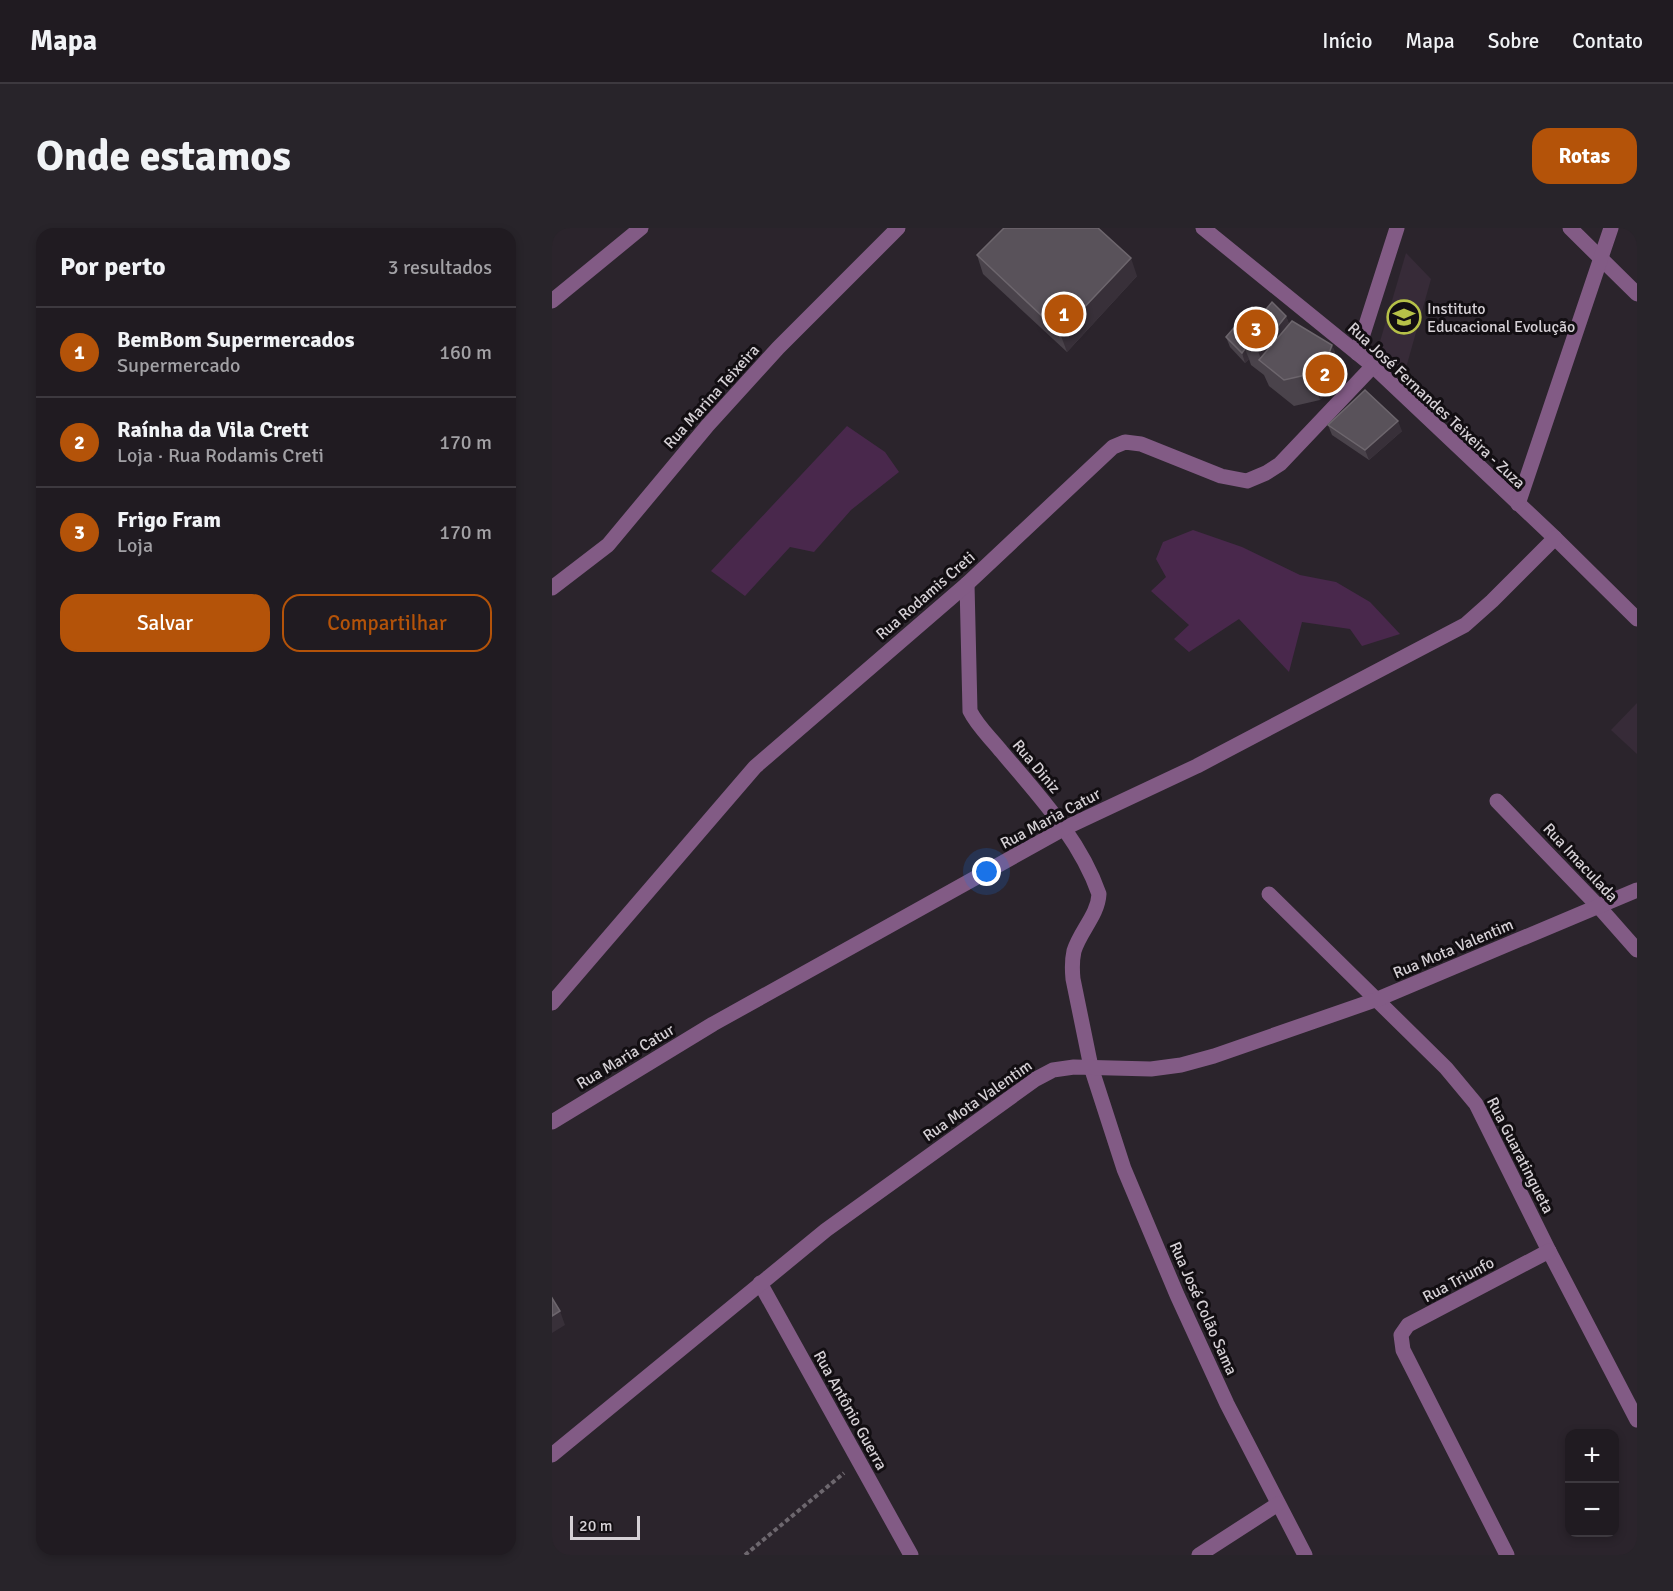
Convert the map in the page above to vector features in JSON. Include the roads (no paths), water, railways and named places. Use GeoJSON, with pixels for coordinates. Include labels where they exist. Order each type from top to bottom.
{"type":"FeatureCollection","features":[{"type":"Feature","properties":{"kind":"street"},"geometry":{"type":"LineString","coordinates":[[552,301],[640,228]]}},
{"type":"Feature","properties":{"kind":"street","name":"Rua Marina Teixeira"},"geometry":{"type":"LineString","coordinates":[[552,588],[608,545],[708,425],[778,348],[898,228]]}},
{"type":"Feature","properties":{"kind":"street","name":"Rua José Fernandes Teixeira - Zuza"},"geometry":{"type":"LineString","coordinates":[[1203,228],[1372,366],[1555,538],[1637,619]]}},
{"type":"Feature","properties":{"kind":"street"},"geometry":{"type":"LineString","coordinates":[[1357,353],[1397,228]]}},
{"type":"Feature","properties":{"kind":"street"},"geometry":{"type":"LineString","coordinates":[[1570,228],[1637,294]]}},
{"type":"Feature","properties":{"kind":"street"},"geometry":{"type":"LineString","coordinates":[[1518,504],[1611,228]]}},
{"type":"Feature","properties":{"kind":"street","name":"Rua Rodamis Creti"},"geometry":{"type":"LineString","coordinates":[[552,1003],[755,767],[967,584],[1113,447],[1125,442],[1141,444],[1221,476],[1247,481],[1280,464],[1372,366]]}},
{"type":"Feature","properties":{"kind":"street","name":"Rua Maria Catur"},"geometry":{"type":"LineString","coordinates":[[552,1122],[713,1024],[1065,828],[1197,766],[1465,625],[1555,538]]}},
{"type":"Feature","properties":{"kind":"street","name":"Rua Diniz"},"geometry":{"type":"LineString","coordinates":[[967,584],[970,711],[978,726],[996,744],[1065,828],[1099,894],[1097,906],[1075,950],[1072,965],[1090,1067]]}},
{"type":"Feature","properties":{"kind":"street","name":"Rua Imaculada"},"geometry":{"type":"LineString","coordinates":[[1497,801],[1637,950]]}},
{"type":"Feature","properties":{"kind":"street","name":"Rua Mota Valentim"},"geometry":{"type":"LineString","coordinates":[[552,1455],[826,1230],[1036,1078],[1053,1070],[1074,1067],[1151,1069],[1181,1065],[1214,1056],[1378,999],[1637,890]]}},
{"type":"Feature","properties":{"kind":"street","name":"Rua Guaratingueta"},"geometry":{"type":"LineString","coordinates":[[1269,894],[1378,999],[1446,1068],[1476,1104],[1637,1420]]}},
{"type":"Feature","properties":{"kind":"street","name":"Rua José Colão Sama"},"geometry":{"type":"LineString","coordinates":[[1090,1067],[1124,1169],[1146,1221],[1227,1404],[1305,1555]]}},
{"type":"Feature","properties":{"kind":"street","name":"Rua Triunfo"},"geometry":{"type":"LineString","coordinates":[[1507,1555],[1403,1350],[1401,1335],[1408,1325],[1549,1251]]}},
{"type":"Feature","properties":{"kind":"street","name":"Rua Antônio Guerra"},"geometry":{"type":"LineString","coordinates":[[760,1283],[911,1555]]}},
{"type":"Feature","properties":{"kind":"street"},"geometry":{"type":"LineString","coordinates":[[1199,1555],[1278,1504]]}},
{"type":"Feature","properties":{"kind":"place","name":"BemBom Supermercados"},"geometry":{"type":"Point","coordinates":[1064,314]}},
{"type":"Feature","properties":{"kind":"place","name":"Instituto Educacional Evolução"},"geometry":{"type":"Point","coordinates":[1404,317]}},
{"type":"Feature","properties":{"kind":"place","name":"Frigo Fram"},"geometry":{"type":"Point","coordinates":[1256,329]}},
{"type":"Feature","properties":{"kind":"place","name":"Raínha da Vila Crett"},"geometry":{"type":"Point","coordinates":[1325,374]}}]}
